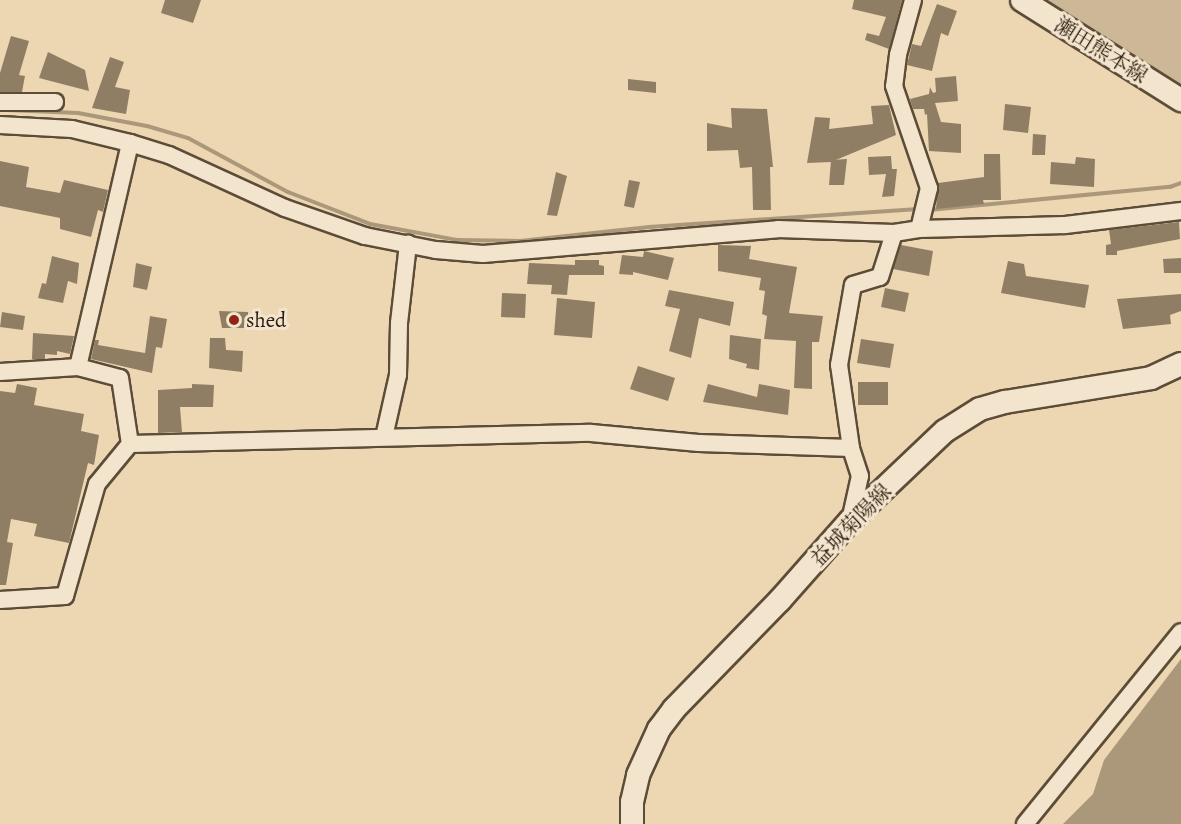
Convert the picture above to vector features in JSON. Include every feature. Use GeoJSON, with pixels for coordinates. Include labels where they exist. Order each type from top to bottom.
{"type":"FeatureCollection","features":[{"type":"Feature","properties":{"kind":"main road","name":"瀬田熊本線"},"geometry":{"type":"LineString","coordinates":[[1022,0],[1181,100]]}},
{"type":"Feature","properties":{"kind":"main road","name":"益城菊陽線"},"geometry":{"type":"LineString","coordinates":[[632,824],[638,775],[658,729],[694,686],[780,600],[850,521],[945,431],[980,409],[1005,402],[1151,378],[1181,364]]}},
{"type":"Feature","properties":{"kind":"street"},"geometry":{"type":"LineString","coordinates":[[913,0],[898,55],[894,86],[929,188],[919,229]]}},
{"type":"Feature","properties":{"kind":"street"},"geometry":{"type":"LineString","coordinates":[[0,102],[55,102]]}},
{"type":"Feature","properties":{"kind":"street"},"geometry":{"type":"LineString","coordinates":[[0,125],[72,129],[129,143],[169,155],[285,208],[365,236],[436,250],[483,254],[778,229],[894,233],[919,229],[1065,225],[1181,211]]}},
{"type":"Feature","properties":{"kind":"street"},"geometry":{"type":"LineString","coordinates":[[78,367],[129,143]]}},
{"type":"Feature","properties":{"kind":"street"},"geometry":{"type":"LineString","coordinates":[[850,521],[860,476],[851,448],[839,365],[853,285],[880,277],[894,233]]}},
{"type":"Feature","properties":{"kind":"street"},"geometry":{"type":"LineString","coordinates":[[384,437],[398,375],[399,323],[408,244]]}},
{"type":"Feature","properties":{"kind":"street"},"geometry":{"type":"LineString","coordinates":[[0,372],[78,367],[120,378],[130,444],[97,484],[65,596],[0,600]]}},
{"type":"Feature","properties":{"kind":"street"},"geometry":{"type":"LineString","coordinates":[[130,444],[591,433],[699,443],[851,448]]}},
{"type":"Feature","properties":{"kind":"street"},"geometry":{"type":"LineString","coordinates":[[1025,824],[1181,632]]}},
{"type":"Feature","properties":{"kind":"shaded area"},"geometry":{"type":"Polygon","coordinates":[[[1040,0],[1181,0],[1181,87],[1040,0]]]}},
{"type":"Feature","properties":{"kind":"shaded area"},"geometry":{"type":"Polygon","coordinates":[[[1181,659],[1181,824],[1063,824],[1093,794],[1104,760],[1181,659]]]}},
{"type":"Feature","properties":{"kind":"building"},"geometry":{"type":"Polygon","coordinates":[[[165,0],[201,0],[193,23],[161,13],[165,0]]]}},
{"type":"Feature","properties":{"kind":"building"},"geometry":{"type":"Polygon","coordinates":[[[854,0],[902,0],[889,49],[865,40],[867,33],[879,36],[886,17],[852,9],[854,0]]]}},
{"type":"Feature","properties":{"kind":"building"},"geometry":{"type":"Polygon","coordinates":[[[937,4],[957,11],[948,36],[941,33],[932,71],[907,65],[912,44],[921,46],[937,4]]]}},
{"type":"Feature","properties":{"kind":"building"},"geometry":{"type":"Polygon","coordinates":[[[11,36],[29,41],[19,75],[25,76],[22,92],[0,92],[0,73],[11,36]]]}},
{"type":"Feature","properties":{"kind":"building"},"geometry":{"type":"Polygon","coordinates":[[[48,52],[85,70],[89,91],[39,78],[48,52]]]}},
{"type":"Feature","properties":{"kind":"building"},"geometry":{"type":"Polygon","coordinates":[[[110,57],[124,62],[115,87],[130,90],[126,114],[92,108],[110,57]]]}},
{"type":"Feature","properties":{"kind":"building"},"geometry":{"type":"Polygon","coordinates":[[[956,76],[958,101],[935,103],[941,122],[961,124],[961,153],[929,151],[927,114],[925,115],[924,109],[913,109],[910,99],[929,94],[930,87],[933,93],[936,92],[935,78],[956,76]]]}},
{"type":"Feature","properties":{"kind":"building"},"geometry":{"type":"Polygon","coordinates":[[[628,79],[656,82],[656,93],[628,90],[628,79]]]}},
{"type":"Feature","properties":{"kind":"building"},"geometry":{"type":"Polygon","coordinates":[[[1005,104],[1031,107],[1028,133],[1003,130],[1005,104]]]}},
{"type":"Feature","properties":{"kind":"building"},"geometry":{"type":"Polygon","coordinates":[[[889,105],[896,135],[831,162],[807,163],[815,117],[830,118],[829,129],[873,124],[871,106],[889,105]]]}},
{"type":"Feature","properties":{"kind":"building"},"geometry":{"type":"Polygon","coordinates":[[[731,108],[767,109],[773,167],[770,167],[771,210],[753,210],[752,167],[740,168],[738,150],[707,151],[707,123],[732,128],[731,108]]]}},
{"type":"Feature","properties":{"kind":"building"},"geometry":{"type":"Polygon","coordinates":[[[1033,134],[1046,135],[1045,155],[1032,155],[1033,134]]]}},
{"type":"Feature","properties":{"kind":"building"},"geometry":{"type":"Polygon","coordinates":[[[984,154],[1000,154],[1001,200],[983,200],[984,204],[936,209],[938,183],[984,177],[984,154]]]}},
{"type":"Feature","properties":{"kind":"building"},"geometry":{"type":"Polygon","coordinates":[[[891,156],[892,169],[897,169],[894,196],[882,197],[886,174],[869,175],[868,157],[891,156]]]}},
{"type":"Feature","properties":{"kind":"building"},"geometry":{"type":"Polygon","coordinates":[[[1076,157],[1095,159],[1094,187],[1050,184],[1051,162],[1075,164],[1076,157]]]}},
{"type":"Feature","properties":{"kind":"building"},"geometry":{"type":"Polygon","coordinates":[[[847,159],[844,185],[829,185],[831,160],[847,159]]]}},
{"type":"Feature","properties":{"kind":"building"},"geometry":{"type":"Polygon","coordinates":[[[0,161],[29,167],[26,187],[60,193],[64,180],[108,190],[103,212],[98,210],[91,237],[60,229],[60,218],[0,206],[0,161]]]}},
{"type":"Feature","properties":{"kind":"building"},"geometry":{"type":"Polygon","coordinates":[[[556,172],[567,176],[557,216],[547,215],[556,172]]]}},
{"type":"Feature","properties":{"kind":"building"},"geometry":{"type":"Polygon","coordinates":[[[629,180],[640,182],[634,208],[624,206],[629,180]]]}},
{"type":"Feature","properties":{"kind":"building"},"geometry":{"type":"Polygon","coordinates":[[[1179,222],[1180,239],[1117,251],[1117,255],[1106,255],[1106,245],[1111,244],[1109,230],[1179,222]]]}},
{"type":"Feature","properties":{"kind":"building"},"geometry":{"type":"Polygon","coordinates":[[[718,245],[751,246],[749,259],[797,267],[789,313],[823,316],[819,342],[812,342],[812,389],[794,388],[796,341],[764,339],[767,316],[762,314],[765,291],[759,290],[761,278],[718,271],[718,245]]]}},
{"type":"Feature","properties":{"kind":"building"},"geometry":{"type":"Polygon","coordinates":[[[901,245],[933,251],[929,276],[893,269],[901,245]]]}},
{"type":"Feature","properties":{"kind":"building"},"geometry":{"type":"Polygon","coordinates":[[[644,251],[674,258],[668,280],[633,272],[633,275],[619,274],[622,255],[643,257],[644,251]]]}},
{"type":"Feature","properties":{"kind":"building"},"geometry":{"type":"Polygon","coordinates":[[[52,256],[79,263],[77,284],[68,281],[63,303],[38,298],[42,283],[46,284],[52,256]]]}},
{"type":"Feature","properties":{"kind":"building"},"geometry":{"type":"Polygon","coordinates":[[[1181,258],[1181,273],[1164,273],[1163,259],[1181,258]]]}},
{"type":"Feature","properties":{"kind":"building"},"geometry":{"type":"Polygon","coordinates":[[[575,260],[599,260],[599,265],[604,266],[604,275],[569,275],[567,295],[551,294],[552,285],[527,284],[529,263],[575,265],[575,260]]]}},
{"type":"Feature","properties":{"kind":"building"},"geometry":{"type":"Polygon","coordinates":[[[1008,261],[1024,264],[1026,276],[1089,285],[1085,308],[1001,293],[1008,261]]]}},
{"type":"Feature","properties":{"kind":"building"},"geometry":{"type":"Polygon","coordinates":[[[136,263],[152,267],[147,290],[133,287],[136,263]]]}},
{"type":"Feature","properties":{"kind":"building"},"geometry":{"type":"Polygon","coordinates":[[[885,288],[909,293],[905,312],[881,307],[885,288]]]}},
{"type":"Feature","properties":{"kind":"building"},"geometry":{"type":"Polygon","coordinates":[[[669,290],[734,302],[730,326],[699,318],[691,358],[669,351],[680,309],[665,306],[669,290]]]}},
{"type":"Feature","properties":{"kind":"building"},"geometry":{"type":"Polygon","coordinates":[[[502,293],[526,294],[525,318],[501,317],[502,293]]]}},
{"type":"Feature","properties":{"kind":"building"},"geometry":{"type":"Polygon","coordinates":[[[1181,294],[1181,311],[1170,315],[1171,324],[1123,329],[1117,299],[1181,294]]]}},
{"type":"Feature","properties":{"kind":"building"},"geometry":{"type":"Polygon","coordinates":[[[557,298],[595,302],[592,338],[554,335],[557,298]]]}},
{"type":"Feature","properties":{"kind":"building","name":"shed"},"geometry":{"type":"Polygon","coordinates":[[[219,311],[248,312],[248,328],[222,328],[219,311]]]}},
{"type":"Feature","properties":{"kind":"building"},"geometry":{"type":"Polygon","coordinates":[[[2,312],[25,316],[23,330],[0,327],[2,312]]]}},
{"type":"Feature","properties":{"kind":"building"},"geometry":{"type":"Polygon","coordinates":[[[150,316],[167,319],[162,348],[156,347],[152,373],[91,359],[95,340],[99,340],[98,345],[145,353],[150,316]]]}},
{"type":"Feature","properties":{"kind":"building"},"geometry":{"type":"Polygon","coordinates":[[[33,333],[74,336],[70,354],[57,351],[57,355],[45,354],[45,359],[32,359],[33,333]]]}},
{"type":"Feature","properties":{"kind":"building"},"geometry":{"type":"Polygon","coordinates":[[[730,335],[761,339],[759,370],[746,368],[747,364],[729,359],[730,335]]]}},
{"type":"Feature","properties":{"kind":"building"},"geometry":{"type":"Polygon","coordinates":[[[210,338],[225,338],[226,350],[243,351],[242,372],[209,368],[210,338]]]}},
{"type":"Feature","properties":{"kind":"building"},"geometry":{"type":"Polygon","coordinates":[[[861,339],[894,344],[890,368],[857,363],[861,339]]]}},
{"type":"Feature","properties":{"kind":"building"},"geometry":{"type":"Polygon","coordinates":[[[638,366],[675,378],[668,401],[630,389],[638,366]]]}},
{"type":"Feature","properties":{"kind":"building"},"geometry":{"type":"Polygon","coordinates":[[[858,382],[888,382],[888,405],[858,405],[858,382]]]}},
{"type":"Feature","properties":{"kind":"building"},"geometry":{"type":"Polygon","coordinates":[[[17,384],[37,388],[34,405],[84,414],[81,431],[99,435],[94,465],[88,463],[69,543],[34,536],[37,524],[11,519],[7,542],[13,543],[6,585],[0,585],[0,391],[15,393],[17,384]]]}},
{"type":"Feature","properties":{"kind":"building"},"geometry":{"type":"Polygon","coordinates":[[[192,384],[214,385],[213,407],[180,407],[182,432],[158,433],[158,390],[192,388],[192,384]]]}},
{"type":"Feature","properties":{"kind":"building"},"geometry":{"type":"Polygon","coordinates":[[[708,384],[757,397],[759,384],[790,390],[788,415],[703,402],[708,384]]]}},
{"type":"Feature","properties":{"kind":"waterway"},"geometry":{"type":"LineString","coordinates":[[7,110],[78,113],[147,126],[188,138],[288,192],[370,224],[457,240],[520,241],[649,227],[918,209]]}},
{"type":"Feature","properties":{"kind":"waterway"},"geometry":{"type":"LineString","coordinates":[[929,210],[1170,187],[1181,183]]}},
{"type":"Feature","properties":{"kind":"place","name":"shed"},"geometry":{"type":"Point","coordinates":[234,320]}}]}
